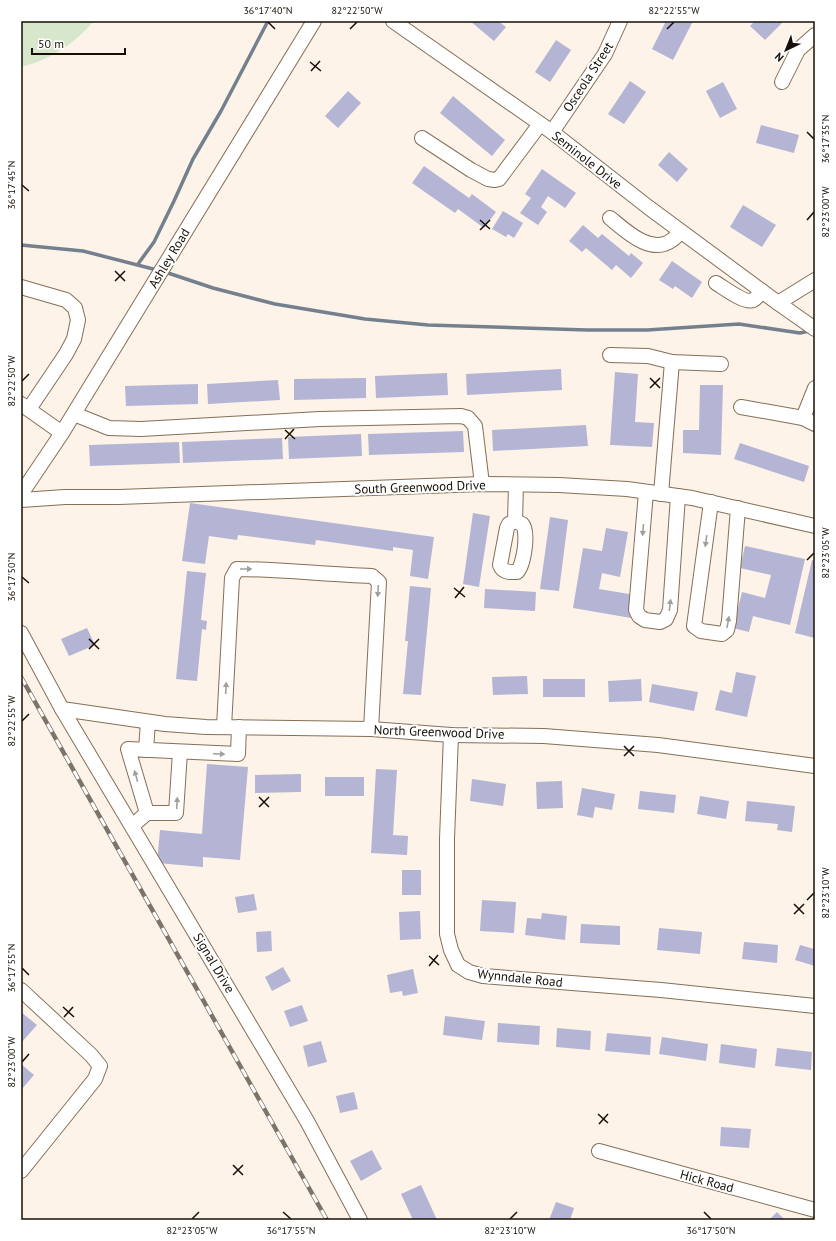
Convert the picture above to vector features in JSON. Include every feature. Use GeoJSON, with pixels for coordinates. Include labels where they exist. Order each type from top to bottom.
{"type":"FeatureCollection","features":[{"type":"Feature","properties":{"kind":"street","name":"Ashley Road"},"geometry":{"type":"LineString","coordinates":[[21,494],[74,414],[314,21]]}},
{"type":"Feature","properties":{"kind":"street","name":"Seminole Drive"},"geometry":{"type":"LineString","coordinates":[[392,21],[552,132],[681,232],[812,326]]}},
{"type":"Feature","properties":{"kind":"street","name":"Osceola Street"},"geometry":{"type":"LineString","coordinates":[[552,132],[605,54],[620,21]]}},
{"type":"Feature","properties":{"kind":"street"},"geometry":{"type":"LineString","coordinates":[[782,82],[798,50],[815,35]]}},
{"type":"Feature","properties":{"kind":"street"},"geometry":{"type":"LineString","coordinates":[[422,138],[471,170],[488,179],[495,180],[499,179],[540,124]]}},
{"type":"Feature","properties":{"kind":"street"},"geometry":{"type":"LineString","coordinates":[[610,218],[628,233],[647,244],[657,246],[672,241],[681,232]]}},
{"type":"Feature","properties":{"kind":"street"},"geometry":{"type":"LineString","coordinates":[[778,303],[815,280]]}},
{"type":"Feature","properties":{"kind":"street"},"geometry":{"type":"LineString","coordinates":[[716,283],[738,297],[750,301],[754,300],[762,291]]}},
{"type":"Feature","properties":{"kind":"street"},"geometry":{"type":"LineString","coordinates":[[21,287],[66,300],[74,308],[78,320],[74,339],[66,354],[25,406],[62,433]]}},
{"type":"Feature","properties":{"kind":"street"},"geometry":{"type":"LineString","coordinates":[[610,355],[648,356],[672,362],[721,364]]}},
{"type":"Feature","properties":{"kind":"street"},"geometry":{"type":"LineString","coordinates":[[661,494],[672,362]]}},
{"type":"Feature","properties":{"kind":"street"},"geometry":{"type":"LineString","coordinates":[[741,407],[809,421],[815,388]]}},
{"type":"Feature","properties":{"kind":"street"},"geometry":{"type":"LineString","coordinates":[[74,414],[109,428],[141,429],[320,419],[461,416],[468,418],[475,426],[482,484]]}},
{"type":"Feature","properties":{"kind":"street","name":"South Greenwood Drive"},"geometry":{"type":"LineString","coordinates":[[21,500],[64,497],[119,497],[482,484],[559,485],[627,489],[678,496],[815,526]]}},
{"type":"Feature","properties":{"kind":"street"},"geometry":{"type":"LineString","coordinates":[[515,521],[516,485]]}},
{"type":"Feature","properties":{"kind":"street"},"geometry":{"type":"LineString","coordinates":[[646,492],[636,610],[639,616],[645,620],[660,622],[666,619],[670,610],[678,496]]}},
{"type":"Feature","properties":{"kind":"street"},"geometry":{"type":"LineString","coordinates":[[711,502],[694,626],[701,631],[722,634],[727,630],[738,508]]}},
{"type":"Feature","properties":{"kind":"street"},"geometry":{"type":"LineString","coordinates":[[224,727],[232,578],[237,569],[273,569],[351,576],[372,576],[379,582],[371,729]]}},
{"type":"Feature","properties":{"kind":"street"},"geometry":{"type":"LineString","coordinates":[[21,633],[62,709]]}},
{"type":"Feature","properties":{"kind":"street","name":"North Greenwood Drive"},"geometry":{"type":"LineString","coordinates":[[62,709],[165,724],[224,727],[371,729],[450,734],[544,736],[650,745],[815,766]]}},
{"type":"Feature","properties":{"kind":"street","name":"Signal Drive"},"geometry":{"type":"LineString","coordinates":[[62,709],[307,1121],[360,1220]]}},
{"type":"Feature","properties":{"kind":"street"},"geometry":{"type":"LineString","coordinates":[[146,750],[148,722]]}},
{"type":"Feature","properties":{"kind":"street"},"geometry":{"type":"LineString","coordinates":[[147,813],[128,748],[238,754],[239,727]]}},
{"type":"Feature","properties":{"kind":"street","name":"Wynndale Road"},"geometry":{"type":"LineString","coordinates":[[450,734],[447,839],[447,934],[451,950],[458,965],[469,972],[483,976],[661,990],[815,1006]]}},
{"type":"Feature","properties":{"kind":"street"},"geometry":{"type":"LineString","coordinates":[[132,826],[147,813],[176,813],[180,752]]}},
{"type":"Feature","properties":{"kind":"street"},"geometry":{"type":"LineString","coordinates":[[21,990],[91,1055],[100,1066],[95,1079],[21,1171]]}},
{"type":"Feature","properties":{"kind":"street","name":"Hick Road"},"geometry":{"type":"LineString","coordinates":[[599,1151],[815,1210]]}},
{"type":"Feature","properties":{"kind":"green space"},"geometry":{"type":"Polygon","coordinates":[[[21,21],[94,21],[87,29],[61,50],[42,60],[21,67],[21,21]]]}},
{"type":"Feature","properties":{"kind":"building"},"geometry":{"type":"Polygon","coordinates":[[[470,21],[498,21],[506,27],[494,41],[470,21]]]}},
{"type":"Feature","properties":{"kind":"building"},"geometry":{"type":"Polygon","coordinates":[[[666,21],[693,21],[673,60],[652,49],[666,21]]]}},
{"type":"Feature","properties":{"kind":"building"},"geometry":{"type":"Polygon","coordinates":[[[755,21],[784,21],[765,40],[750,26],[755,21]]]}},
{"type":"Feature","properties":{"kind":"building"},"geometry":{"type":"Polygon","coordinates":[[[556,40],[571,50],[550,82],[535,72],[556,40]]]}},
{"type":"Feature","properties":{"kind":"building"},"geometry":{"type":"Polygon","coordinates":[[[630,81],[646,92],[624,124],[608,114],[630,81]]]}},
{"type":"Feature","properties":{"kind":"building"},"geometry":{"type":"Polygon","coordinates":[[[723,82],[737,109],[720,118],[706,91],[723,82]]]}},
{"type":"Feature","properties":{"kind":"building"},"geometry":{"type":"Polygon","coordinates":[[[348,91],[361,103],[338,128],[325,116],[348,91]]]}},
{"type":"Feature","properties":{"kind":"building"},"geometry":{"type":"Polygon","coordinates":[[[453,96],[505,140],[492,156],[440,113],[453,96]]]}},
{"type":"Feature","properties":{"kind":"building"},"geometry":{"type":"Polygon","coordinates":[[[761,125],[799,135],[794,153],[756,143],[761,125]]]}},
{"type":"Feature","properties":{"kind":"building"},"geometry":{"type":"Polygon","coordinates":[[[669,152],[688,169],[677,182],[658,165],[669,152]]]}},
{"type":"Feature","properties":{"kind":"building"},"geometry":{"type":"Polygon","coordinates":[[[424,166],[469,198],[472,194],[496,212],[484,228],[458,209],[455,213],[412,183],[424,166]]]}},
{"type":"Feature","properties":{"kind":"building"},"geometry":{"type":"Polygon","coordinates":[[[542,169],[576,193],[565,208],[548,196],[541,207],[547,212],[538,225],[520,213],[531,198],[525,194],[542,169]]]}},
{"type":"Feature","properties":{"kind":"building"},"geometry":{"type":"Polygon","coordinates":[[[743,205],[776,225],[762,247],[730,227],[743,205]]]}},
{"type":"Feature","properties":{"kind":"building"},"geometry":{"type":"Polygon","coordinates":[[[503,211],[523,223],[514,238],[508,234],[506,237],[492,229],[503,211]]]}},
{"type":"Feature","properties":{"kind":"building"},"geometry":{"type":"Polygon","coordinates":[[[583,225],[598,238],[602,234],[629,256],[631,253],[643,263],[631,278],[616,265],[612,270],[586,248],[582,252],[569,241],[583,225]]]}},
{"type":"Feature","properties":{"kind":"building"},"geometry":{"type":"Polygon","coordinates":[[[672,261],[702,282],[692,298],[675,286],[673,289],[659,280],[672,261]]]}},
{"type":"Feature","properties":{"kind":"building"},"geometry":{"type":"Polygon","coordinates":[[[561,369],[562,390],[467,395],[466,374],[561,369]]]}},
{"type":"Feature","properties":{"kind":"building"},"geometry":{"type":"Polygon","coordinates":[[[615,372],[638,374],[635,422],[654,423],[652,447],[610,445],[615,372]]]}},
{"type":"Feature","properties":{"kind":"building"},"geometry":{"type":"Polygon","coordinates":[[[447,373],[448,395],[376,398],[375,376],[447,373]]]}},
{"type":"Feature","properties":{"kind":"building"},"geometry":{"type":"Polygon","coordinates":[[[366,378],[366,398],[294,400],[294,379],[366,378]]]}},
{"type":"Feature","properties":{"kind":"building"},"geometry":{"type":"Polygon","coordinates":[[[278,380],[280,400],[208,404],[207,384],[278,380]]]}},
{"type":"Feature","properties":{"kind":"building"},"geometry":{"type":"Polygon","coordinates":[[[198,384],[198,404],[126,406],[125,386],[198,384]]]}},
{"type":"Feature","properties":{"kind":"building"},"geometry":{"type":"Polygon","coordinates":[[[700,385],[723,385],[721,455],[683,453],[683,430],[699,430],[700,385]]]}},
{"type":"Feature","properties":{"kind":"building"},"geometry":{"type":"Polygon","coordinates":[[[586,425],[588,446],[493,451],[492,430],[586,425]]]}},
{"type":"Feature","properties":{"kind":"building"},"geometry":{"type":"Polygon","coordinates":[[[463,431],[464,452],[369,455],[368,434],[463,431]]]}},
{"type":"Feature","properties":{"kind":"building"},"geometry":{"type":"Polygon","coordinates":[[[361,434],[362,456],[289,459],[288,437],[361,434]]]}},
{"type":"Feature","properties":{"kind":"building"},"geometry":{"type":"Polygon","coordinates":[[[282,438],[283,459],[183,463],[182,442],[282,438]]]}},
{"type":"Feature","properties":{"kind":"building"},"geometry":{"type":"Polygon","coordinates":[[[179,442],[180,463],[90,466],[89,445],[179,442]]]}},
{"type":"Feature","properties":{"kind":"building"},"geometry":{"type":"Polygon","coordinates":[[[740,443],[809,466],[804,482],[734,459],[740,443]]]}},
{"type":"Feature","properties":{"kind":"building"},"geometry":{"type":"Polygon","coordinates":[[[190,503],[434,537],[428,579],[410,576],[413,550],[393,547],[393,551],[316,540],[315,545],[238,535],[237,540],[209,536],[205,564],[182,561],[190,503]]]}},
{"type":"Feature","properties":{"kind":"building"},"geometry":{"type":"Polygon","coordinates":[[[473,513],[490,516],[479,587],[463,584],[473,513]]]}},
{"type":"Feature","properties":{"kind":"building"},"geometry":{"type":"Polygon","coordinates":[[[550,517],[568,520],[559,591],[540,589],[550,517]]]}},
{"type":"Feature","properties":{"kind":"building"},"geometry":{"type":"Polygon","coordinates":[[[606,528],[628,532],[620,577],[602,573],[599,589],[635,595],[631,618],[573,608],[583,548],[602,551],[606,528]]]}},
{"type":"Feature","properties":{"kind":"building"},"geometry":{"type":"Polygon","coordinates":[[[745,546],[805,559],[790,625],[753,616],[749,632],[733,628],[742,592],[765,598],[771,575],[740,568],[745,546]]]}},
{"type":"Feature","properties":{"kind":"building"},"geometry":{"type":"Polygon","coordinates":[[[812,560],[815,561],[815,638],[795,633],[812,560]]]}},
{"type":"Feature","properties":{"kind":"building"},"geometry":{"type":"Polygon","coordinates":[[[187,571],[206,573],[201,620],[207,621],[206,630],[202,629],[197,681],[176,679],[187,571]]]}},
{"type":"Feature","properties":{"kind":"building"},"geometry":{"type":"Polygon","coordinates":[[[410,586],[431,588],[421,695],[403,694],[408,641],[405,641],[410,586]]]}},
{"type":"Feature","properties":{"kind":"building"},"geometry":{"type":"Polygon","coordinates":[[[485,589],[536,592],[535,611],[484,608],[485,589]]]}},
{"type":"Feature","properties":{"kind":"building"},"geometry":{"type":"Polygon","coordinates":[[[87,628],[95,645],[69,656],[61,639],[87,628]]]}},
{"type":"Feature","properties":{"kind":"building"},"geometry":{"type":"Polygon","coordinates":[[[736,672],[756,676],[747,717],[715,710],[720,690],[732,693],[736,672]]]}},
{"type":"Feature","properties":{"kind":"building"},"geometry":{"type":"Polygon","coordinates":[[[527,676],[528,694],[493,695],[492,677],[527,676]]]}},
{"type":"Feature","properties":{"kind":"building"},"geometry":{"type":"Polygon","coordinates":[[[543,679],[585,679],[585,697],[543,697],[543,679]]]}},
{"type":"Feature","properties":{"kind":"building"},"geometry":{"type":"Polygon","coordinates":[[[641,679],[642,701],[609,702],[608,681],[641,679]]]}},
{"type":"Feature","properties":{"kind":"building"},"geometry":{"type":"Polygon","coordinates":[[[652,684],[698,692],[694,711],[649,702],[652,684]]]}},
{"type":"Feature","properties":{"kind":"building"},"geometry":{"type":"Polygon","coordinates":[[[207,764],[248,767],[240,860],[203,857],[203,867],[157,863],[160,830],[202,834],[207,764]]]}},
{"type":"Feature","properties":{"kind":"building"},"geometry":{"type":"Polygon","coordinates":[[[376,769],[397,770],[393,835],[408,836],[407,855],[371,853],[376,769]]]}},
{"type":"Feature","properties":{"kind":"building"},"geometry":{"type":"Polygon","coordinates":[[[301,774],[301,792],[255,793],[255,775],[301,774]]]}},
{"type":"Feature","properties":{"kind":"building"},"geometry":{"type":"Polygon","coordinates":[[[325,777],[364,777],[364,796],[325,796],[325,777]]]}},
{"type":"Feature","properties":{"kind":"building"},"geometry":{"type":"Polygon","coordinates":[[[472,779],[506,784],[503,806],[470,801],[472,779]]]}},
{"type":"Feature","properties":{"kind":"building"},"geometry":{"type":"Polygon","coordinates":[[[562,781],[563,808],[537,809],[536,782],[562,781]]]}},
{"type":"Feature","properties":{"kind":"building"},"geometry":{"type":"Polygon","coordinates":[[[582,788],[615,794],[612,810],[595,807],[593,818],[577,815],[582,788]]]}},
{"type":"Feature","properties":{"kind":"building"},"geometry":{"type":"Polygon","coordinates":[[[640,791],[676,795],[674,813],[638,809],[640,791]]]}},
{"type":"Feature","properties":{"kind":"building"},"geometry":{"type":"Polygon","coordinates":[[[700,796],[729,801],[726,819],[697,814],[700,796]]]}},
{"type":"Feature","properties":{"kind":"building"},"geometry":{"type":"Polygon","coordinates":[[[747,801],[795,806],[792,832],[777,830],[778,824],[745,821],[747,801]]]}},
{"type":"Feature","properties":{"kind":"building"},"geometry":{"type":"Polygon","coordinates":[[[402,870],[421,870],[421,895],[402,895],[402,870]]]}},
{"type":"Feature","properties":{"kind":"building"},"geometry":{"type":"Polygon","coordinates":[[[254,894],[257,910],[238,913],[235,897],[254,894]]]}},
{"type":"Feature","properties":{"kind":"building"},"geometry":{"type":"Polygon","coordinates":[[[482,900],[516,902],[514,933],[480,931],[482,900]]]}},
{"type":"Feature","properties":{"kind":"building"},"geometry":{"type":"Polygon","coordinates":[[[420,911],[421,939],[400,940],[399,912],[420,911]]]}},
{"type":"Feature","properties":{"kind":"building"},"geometry":{"type":"Polygon","coordinates":[[[542,913],[567,916],[565,940],[525,935],[527,918],[541,919],[542,913]]]}},
{"type":"Feature","properties":{"kind":"building"},"geometry":{"type":"Polygon","coordinates":[[[581,924],[620,926],[620,945],[580,943],[581,924]]]}},
{"type":"Feature","properties":{"kind":"building"},"geometry":{"type":"Polygon","coordinates":[[[659,928],[702,932],[700,954],[657,950],[659,928]]]}},
{"type":"Feature","properties":{"kind":"building"},"geometry":{"type":"Polygon","coordinates":[[[271,931],[272,951],[257,952],[256,932],[271,931]]]}},
{"type":"Feature","properties":{"kind":"building"},"geometry":{"type":"Polygon","coordinates":[[[744,942],[778,945],[777,963],[742,959],[744,942]]]}},
{"type":"Feature","properties":{"kind":"building"},"geometry":{"type":"Polygon","coordinates":[[[800,945],[814,949],[815,946],[815,966],[795,960],[800,945]]]}},
{"type":"Feature","properties":{"kind":"building"},"geometry":{"type":"Polygon","coordinates":[[[283,967],[291,981],[272,991],[265,977],[283,967]]]}},
{"type":"Feature","properties":{"kind":"building"},"geometry":{"type":"Polygon","coordinates":[[[413,969],[418,993],[403,996],[402,991],[390,993],[387,975],[413,969]]]}},
{"type":"Feature","properties":{"kind":"building"},"geometry":{"type":"Polygon","coordinates":[[[302,1005],[308,1021],[290,1027],[284,1011],[302,1005]]]}},
{"type":"Feature","properties":{"kind":"building"},"geometry":{"type":"Polygon","coordinates":[[[21,1012],[37,1025],[21,1043],[21,1012]]]}},
{"type":"Feature","properties":{"kind":"building"},"geometry":{"type":"Polygon","coordinates":[[[445,1016],[485,1021],[482,1040],[443,1035],[445,1016]]]}},
{"type":"Feature","properties":{"kind":"building"},"geometry":{"type":"Polygon","coordinates":[[[498,1023],[540,1026],[539,1045],[497,1042],[498,1023]]]}},
{"type":"Feature","properties":{"kind":"building"},"geometry":{"type":"Polygon","coordinates":[[[557,1028],[591,1031],[590,1050],[556,1047],[557,1028]]]}},
{"type":"Feature","properties":{"kind":"building"},"geometry":{"type":"Polygon","coordinates":[[[607,1033],[651,1037],[650,1055],[605,1051],[607,1033]]]}},
{"type":"Feature","properties":{"kind":"building"},"geometry":{"type":"Polygon","coordinates":[[[662,1037],[708,1044],[706,1061],[659,1054],[662,1037]]]}},
{"type":"Feature","properties":{"kind":"building"},"geometry":{"type":"Polygon","coordinates":[[[321,1041],[327,1062],[308,1067],[303,1046],[321,1041]]]}},
{"type":"Feature","properties":{"kind":"building"},"geometry":{"type":"Polygon","coordinates":[[[721,1044],[757,1049],[755,1068],[719,1063],[721,1044]]]}},
{"type":"Feature","properties":{"kind":"building"},"geometry":{"type":"Polygon","coordinates":[[[777,1048],[812,1052],[811,1070],[775,1066],[777,1048]]]}},
{"type":"Feature","properties":{"kind":"building"},"geometry":{"type":"Polygon","coordinates":[[[21,1064],[34,1075],[21,1090],[21,1064]]]}},
{"type":"Feature","properties":{"kind":"building"},"geometry":{"type":"Polygon","coordinates":[[[354,1092],[358,1109],[340,1113],[336,1096],[354,1092]]]}},
{"type":"Feature","properties":{"kind":"building"},"geometry":{"type":"Polygon","coordinates":[[[721,1127],[751,1129],[749,1148],[720,1146],[721,1127]]]}},
{"type":"Feature","properties":{"kind":"building"},"geometry":{"type":"Polygon","coordinates":[[[372,1150],[382,1169],[361,1181],[350,1161],[372,1150]]]}},
{"type":"Feature","properties":{"kind":"building"},"geometry":{"type":"Polygon","coordinates":[[[421,1185],[437,1220],[413,1220],[401,1194],[421,1185]]]}},
{"type":"Feature","properties":{"kind":"building"},"geometry":{"type":"Polygon","coordinates":[[[556,1202],[574,1208],[570,1220],[549,1220],[556,1202]]]}},
{"type":"Feature","properties":{"kind":"building"},"geometry":{"type":"Polygon","coordinates":[[[777,1212],[785,1220],[769,1220],[777,1212]]]}},
{"type":"Feature","properties":{"kind":"waterway"},"geometry":{"type":"LineString","coordinates":[[138,264],[154,242],[193,159],[221,111],[268,21]]}},
{"type":"Feature","properties":{"kind":"waterway"},"geometry":{"type":"LineString","coordinates":[[21,245],[83,251],[157,270]]}},
{"type":"Feature","properties":{"kind":"waterway"},"geometry":{"type":"LineString","coordinates":[[165,272],[213,288],[275,304],[365,319],[428,325],[587,330],[647,330],[739,324],[800,333],[809,331]]}},
{"type":"Feature","properties":{"kind":"railway"},"geometry":{"type":"LineString","coordinates":[[21,677],[327,1220]]}}]}
